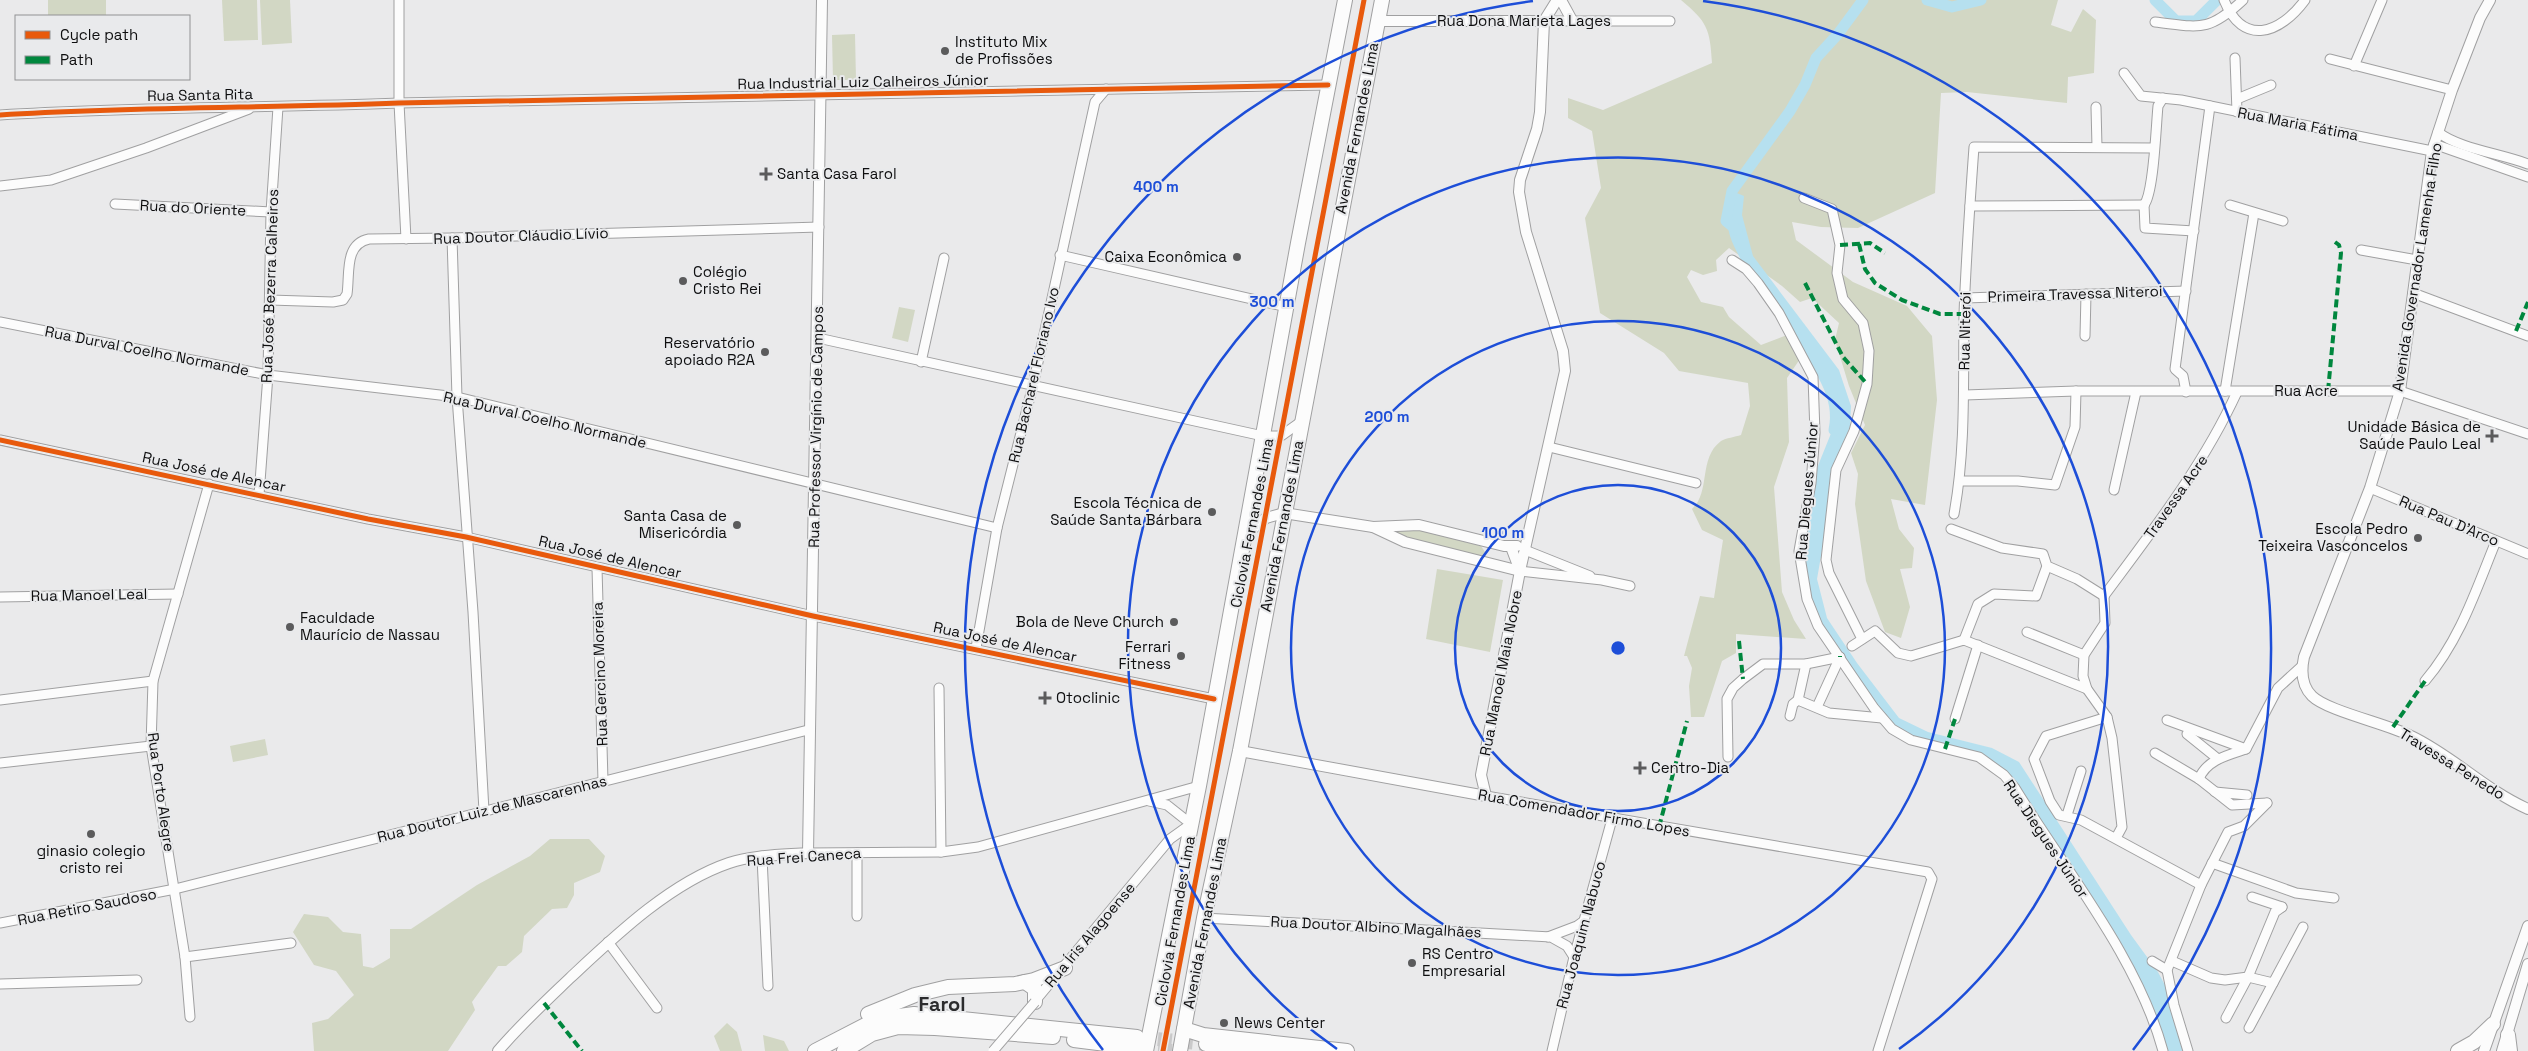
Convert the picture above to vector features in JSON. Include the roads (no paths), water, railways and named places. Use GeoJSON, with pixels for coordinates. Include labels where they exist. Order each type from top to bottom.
{"type":"FeatureCollection","features":[{"type":"Feature","properties":{"kind":"main road"},"geometry":{"type":"LineString","coordinates":[[1140,1045],[1199,786],[1286,307],[1345,0]]}},
{"type":"Feature","properties":{"kind":"main road","name":"Avenida Fernandes Lima"},"geometry":{"type":"LineString","coordinates":[[1180,1051],[1204,918],[1240,750],[1382,0]]}},
{"type":"Feature","properties":{"kind":"main road"},"geometry":{"type":"LineString","coordinates":[[819,1049],[866,1015],[915,995],[948,987],[1024,982],[1065,968]]}},
{"type":"Feature","properties":{"kind":"main road"},"geometry":{"type":"LineString","coordinates":[[1024,982],[1035,989],[1035,1002]]}},
{"type":"Feature","properties":{"kind":"main road"},"geometry":{"type":"LineString","coordinates":[[819,1049],[877,1019],[914,1014],[1140,1045]]}},
{"type":"Feature","properties":{"kind":"main road"},"geometry":{"type":"LineString","coordinates":[[2458,1051],[2474,1042],[2493,1024]]}},
{"type":"Feature","properties":{"kind":"main road"},"geometry":{"type":"LineString","coordinates":[[844,1051],[872,1034],[898,1027],[935,1028],[1140,1045]]}},
{"type":"Feature","properties":{"kind":"main road"},"geometry":{"type":"LineString","coordinates":[[1184,1029],[1203,1036],[1347,1051]]}},
{"type":"Feature","properties":{"kind":"main road"},"geometry":{"type":"LineString","coordinates":[[858,1051],[872,1034]]}},
{"type":"Feature","properties":{"kind":"main road"},"geometry":{"type":"LineString","coordinates":[[2508,1035],[2510,1051]]}},
{"type":"Feature","properties":{"kind":"main road"},"geometry":{"type":"LineString","coordinates":[[1206,1044],[1286,1051]]}},
{"type":"Feature","properties":{"kind":"street"},"geometry":{"type":"LineString","coordinates":[[399,0],[399,103],[406,239]]}},
{"type":"Feature","properties":{"kind":"street","name":"Rua Professor Virgínio de Campos"},"geometry":{"type":"LineString","coordinates":[[808,853],[808,730],[813,616],[813,483],[818,338],[822,0]]}},
{"type":"Feature","properties":{"kind":"street"},"geometry":{"type":"LineString","coordinates":[[1559,0],[1573,22]]}},
{"type":"Feature","properties":{"kind":"street","name":"Rua Manoel Maia Nobre"},"geometry":{"type":"LineString","coordinates":[[1486,796],[1481,775],[1520,571],[1565,371],[1563,351],[1526,232],[1518,192],[1520,180],[1537,129],[1540,112],[1544,21],[1559,0]]}},
{"type":"Feature","properties":{"kind":"street"},"geometry":{"type":"LineString","coordinates":[[2224,0],[2229,13],[2242,27],[2253,31],[2265,31],[2279,25],[2294,15],[2305,0]]}},
{"type":"Feature","properties":{"kind":"street"},"geometry":{"type":"LineString","coordinates":[[2155,22],[2206,25],[2216,23],[2243,0]]}},
{"type":"Feature","properties":{"kind":"street"},"geometry":{"type":"LineString","coordinates":[[2354,66],[2382,0]]}},
{"type":"Feature","properties":{"kind":"street","name":"Avenida Governador Lamenha Filho"},"geometry":{"type":"LineString","coordinates":[[2302,678],[2302,666],[2370,488],[2400,391],[2416,260],[2433,148],[2452,90],[2480,18],[2490,0]]}},
{"type":"Feature","properties":{"kind":"street","name":"Rua Dona Marieta Lages"},"geometry":{"type":"LineString","coordinates":[[1378,21],[1670,21]]}},
{"type":"Feature","properties":{"kind":"street"},"geometry":{"type":"LineString","coordinates":[[2235,58],[2237,112]]}},
{"type":"Feature","properties":{"kind":"street"},"geometry":{"type":"LineString","coordinates":[[2330,59],[2452,90]]}},
{"type":"Feature","properties":{"kind":"street","name":"Rua Maria Fátima"},"geometry":{"type":"LineString","coordinates":[[2124,73],[2141,96],[2210,106],[2433,148],[2528,177]]}},
{"type":"Feature","properties":{"kind":"street","name":"Rua Industrial Luiz Calheiros Júnior"},"geometry":{"type":"LineString","coordinates":[[399,103],[821,96],[1328,84]]}},
{"type":"Feature","properties":{"kind":"street"},"geometry":{"type":"LineString","coordinates":[[2237,99],[2272,85]]}},
{"type":"Feature","properties":{"kind":"street"},"geometry":{"type":"LineString","coordinates":[[1082,89],[1095,102]]}},
{"type":"Feature","properties":{"kind":"street","name":"Rua Bacharel Floriano Ivo"},"geometry":{"type":"LineString","coordinates":[[976,648],[998,528],[1033,385],[1095,102],[1106,89]]}},
{"type":"Feature","properties":{"kind":"street"},"geometry":{"type":"LineString","coordinates":[[2163,98],[2158,106],[2149,193],[2144,205],[2145,228],[2194,231]]}},
{"type":"Feature","properties":{"kind":"street","name":"Rua Santa Rita"},"geometry":{"type":"LineString","coordinates":[[0,115],[104,108],[278,107],[399,103]]}},
{"type":"Feature","properties":{"kind":"street"},"geometry":{"type":"LineString","coordinates":[[2186,392],[2182,376],[2175,369],[2210,106]]}},
{"type":"Feature","properties":{"kind":"street"},"geometry":{"type":"LineString","coordinates":[[0,186],[51,180],[146,148],[256,107]]}},
{"type":"Feature","properties":{"kind":"street","name":"Rua José Bezerra Calheiros"},"geometry":{"type":"LineString","coordinates":[[259,495],[268,375],[271,212],[278,107]]}},
{"type":"Feature","properties":{"kind":"street"},"geometry":{"type":"LineString","coordinates":[[2096,107],[2097,147],[2154,148]]}},
{"type":"Feature","properties":{"kind":"street"},"geometry":{"type":"LineString","coordinates":[[2438,132],[2446,138],[2470,147],[2528,164]]}},
{"type":"Feature","properties":{"kind":"street","name":"Rua Niterói"},"geometry":{"type":"LineString","coordinates":[[1954,514],[1960,481],[1965,395],[1965,298],[1974,146],[2097,147]]}},
{"type":"Feature","properties":{"kind":"street"},"geometry":{"type":"LineString","coordinates":[[1804,198],[1832,210],[1840,245],[1837,273],[1843,299],[1863,323],[1869,351],[1867,384],[1854,431],[1836,470],[1826,560],[1829,573],[1862,639]]}},
{"type":"Feature","properties":{"kind":"street","name":"Rua do Oriente"},"geometry":{"type":"LineString","coordinates":[[115,204],[271,212]]}},
{"type":"Feature","properties":{"kind":"street"},"geometry":{"type":"LineString","coordinates":[[1970,206],[2144,205]]}},
{"type":"Feature","properties":{"kind":"street"},"geometry":{"type":"LineString","coordinates":[[2230,205],[2283,221]]}},
{"type":"Feature","properties":{"kind":"street"},"geometry":{"type":"LineString","coordinates":[[2225,391],[2254,213]]}},
{"type":"Feature","properties":{"kind":"street","name":"Rua Doutor Cláudio Lívio"},"geometry":{"type":"LineString","coordinates":[[270,300],[333,302],[343,300],[347,294],[351,255],[354,246],[369,239],[819,227]]}},
{"type":"Feature","properties":{"kind":"street"},"geometry":{"type":"LineString","coordinates":[[452,238],[457,398],[473,612],[484,811]]}},
{"type":"Feature","properties":{"kind":"street"},"geometry":{"type":"LineString","coordinates":[[2361,250],[2416,260]]}},
{"type":"Feature","properties":{"kind":"street"},"geometry":{"type":"LineString","coordinates":[[1060,255],[1286,307]]}},
{"type":"Feature","properties":{"kind":"street"},"geometry":{"type":"LineString","coordinates":[[921,362],[944,258]]}},
{"type":"Feature","properties":{"kind":"street","name":"Rua Diegues Júnior"},"geometry":{"type":"LineString","coordinates":[[1732,260],[1746,269],[1780,313],[1813,377],[1815,433],[1811,483],[1799,551],[1801,575],[1807,599],[1818,626],[1882,718],[1892,729],[1911,740],[1979,757],[2004,775],[2015,788],[2076,882],[2138,985],[2149,1006],[2163,1051]]}},
{"type":"Feature","properties":{"kind":"street","name":"Primeira Travessa Niteroi"},"geometry":{"type":"LineString","coordinates":[[1965,298],[2186,291]]}},
{"type":"Feature","properties":{"kind":"street"},"geometry":{"type":"LineString","coordinates":[[2413,293],[2528,336]]}},
{"type":"Feature","properties":{"kind":"street"},"geometry":{"type":"LineString","coordinates":[[2085,336],[2086,294]]}},
{"type":"Feature","properties":{"kind":"street","name":"Rua Durval Coelho Normande"},"geometry":{"type":"LineString","coordinates":[[0,322],[268,375],[457,398],[998,528]]}},
{"type":"Feature","properties":{"kind":"street"},"geometry":{"type":"LineString","coordinates":[[818,338],[1263,436],[1281,436],[1302,421]]}},
{"type":"Feature","properties":{"kind":"street"},"geometry":{"type":"LineString","coordinates":[[1960,481],[2018,481],[2053,486],[2075,428],[2076,391]]}},
{"type":"Feature","properties":{"kind":"street","name":"Rua Acre"},"geometry":{"type":"LineString","coordinates":[[1965,395],[2076,391],[2400,391],[2528,434]]}},
{"type":"Feature","properties":{"kind":"street"},"geometry":{"type":"LineString","coordinates":[[2114,490],[2136,392]]}},
{"type":"Feature","properties":{"kind":"street","name":"Travessa Acre"},"geometry":{"type":"LineString","coordinates":[[2104,596],[2193,474],[2223,422],[2237,392]]}},
{"type":"Feature","properties":{"kind":"street","name":"Rua José de Alencar"},"geometry":{"type":"LineString","coordinates":[[0,440],[368,519],[466,537],[813,616],[976,648],[1214,699]]}},
{"type":"Feature","properties":{"kind":"street"},"geometry":{"type":"LineString","coordinates":[[1549,447],[1696,483]]}},
{"type":"Feature","properties":{"kind":"street","name":"Rua Porto Alegre"},"geometry":{"type":"LineString","coordinates":[[190,1017],[185,957],[151,746],[153,681],[209,484]]}},
{"type":"Feature","properties":{"kind":"street","name":"Rua Pau D'Arco"},"geometry":{"type":"LineString","coordinates":[[2370,488],[2528,554]]}},
{"type":"Feature","properties":{"kind":"street"},"geometry":{"type":"LineString","coordinates":[[1246,534],[1266,518],[1284,513],[1373,527],[1419,525],[1511,547],[1527,545],[1602,580]]}},
{"type":"Feature","properties":{"kind":"street"},"geometry":{"type":"LineString","coordinates":[[1373,527],[1414,545],[1520,571],[1602,580],[1630,586]]}},
{"type":"Feature","properties":{"kind":"street"},"geometry":{"type":"LineString","coordinates":[[1951,529],[2002,548],[2043,554],[2047,566],[2036,596],[1994,594],[1978,604],[1964,640]]}},
{"type":"Feature","properties":{"kind":"street"},"geometry":{"type":"LineString","coordinates":[[2425,681],[2440,663],[2461,627],[2496,541]]}},
{"type":"Feature","properties":{"kind":"street","name":"Rua Manoel Maia Nobre"},"geometry":{"type":"LineString","coordinates":[[1511,547],[1520,571]]}},
{"type":"Feature","properties":{"kind":"street"},"geometry":{"type":"LineString","coordinates":[[2047,566],[2077,579],[2104,596],[2105,623],[2084,655],[2083,676],[2087,688],[2107,717],[2112,738],[2122,827],[2116,838]]}},
{"type":"Feature","properties":{"kind":"street","name":"Rua Gercino Moreira"},"geometry":{"type":"LineString","coordinates":[[597,568],[603,781]]}},
{"type":"Feature","properties":{"kind":"street","name":"Rua Manoel Leal"},"geometry":{"type":"LineString","coordinates":[[0,597],[178,594]]}},
{"type":"Feature","properties":{"kind":"street"},"geometry":{"type":"LineString","coordinates":[[1852,646],[1875,631],[1898,653],[1911,656],[1964,640],[2087,688]]}},
{"type":"Feature","properties":{"kind":"street"},"geometry":{"type":"LineString","coordinates":[[2027,632],[2084,655]]}},
{"type":"Feature","properties":{"kind":"street"},"geometry":{"type":"LineString","coordinates":[[1955,719],[1978,645]]}},
{"type":"Feature","properties":{"kind":"street"},"geometry":{"type":"LineString","coordinates":[[1728,757],[1727,699],[1733,688],[1763,664],[1806,664],[1840,657]]}},
{"type":"Feature","properties":{"kind":"street"},"geometry":{"type":"LineString","coordinates":[[1817,707],[1840,657]]}},
{"type":"Feature","properties":{"kind":"street"},"geometry":{"type":"LineString","coordinates":[[1790,716],[1793,704],[1798,700],[1806,664]]}},
{"type":"Feature","properties":{"kind":"street"},"geometry":{"type":"LineString","coordinates":[[2199,779],[2201,772],[2218,759],[2246,749],[2278,688],[2302,666]]}},
{"type":"Feature","properties":{"kind":"street","name":"Travessa Penedo"},"geometry":{"type":"LineString","coordinates":[[2302,678],[2305,687],[2317,700],[2412,736],[2490,789],[2527,807]]}},
{"type":"Feature","properties":{"kind":"street"},"geometry":{"type":"LineString","coordinates":[[0,700],[153,681]]}},
{"type":"Feature","properties":{"kind":"street"},"geometry":{"type":"LineString","coordinates":[[939,688],[941,852]]}},
{"type":"Feature","properties":{"kind":"street"},"geometry":{"type":"LineString","coordinates":[[1798,700],[1829,713],[1882,718]]}},
{"type":"Feature","properties":{"kind":"street"},"geometry":{"type":"LineString","coordinates":[[2107,717],[2046,736],[2034,759],[2050,801],[2063,815],[2081,820],[2201,885]]}},
{"type":"Feature","properties":{"kind":"street"},"geometry":{"type":"LineString","coordinates":[[2167,720],[2246,749]]}},
{"type":"Feature","properties":{"kind":"street","name":"Rua Doutor Luiz de Mascarenhas"},"geometry":{"type":"LineString","coordinates":[[175,889],[808,730]]}},
{"type":"Feature","properties":{"kind":"street"},"geometry":{"type":"LineString","coordinates":[[2187,734],[2218,759]]}},
{"type":"Feature","properties":{"kind":"street"},"geometry":{"type":"LineString","coordinates":[[0,763],[151,746]]}},
{"type":"Feature","properties":{"kind":"street","name":"Rua Comendador Firmo Lopes"},"geometry":{"type":"LineString","coordinates":[[1240,750],[1612,819],[1928,872],[1932,879],[1878,1051]]}},
{"type":"Feature","properties":{"kind":"street"},"geometry":{"type":"LineString","coordinates":[[2155,753],[2199,779],[2232,805],[2267,803],[2244,826],[2228,832],[2201,885],[2167,970],[2174,1006],[2188,1051]]}},
{"type":"Feature","properties":{"kind":"street"},"geometry":{"type":"LineString","coordinates":[[2063,815],[2081,771]]}},
{"type":"Feature","properties":{"kind":"street","name":"Rua Manoel Maia Nobre"},"geometry":{"type":"LineString","coordinates":[[1467,792],[1481,775]]}},
{"type":"Feature","properties":{"kind":"street","name":"Rua Frei Caneca"},"geometry":{"type":"LineString","coordinates":[[498,1051],[544,1003],[608,942],[676,889],[705,872],[731,862],[808,853],[941,852],[978,847],[1199,786]]}},
{"type":"Feature","properties":{"kind":"street"},"geometry":{"type":"LineString","coordinates":[[2215,792],[2247,795]]}},
{"type":"Feature","properties":{"kind":"street","name":"Rua Frei Caneca"},"geometry":{"type":"LineString","coordinates":[[1144,801],[1167,805],[1191,824]]}},
{"type":"Feature","properties":{"kind":"street","name":"Rua Joaquim Nabuco"},"geometry":{"type":"LineString","coordinates":[[1552,1051],[1574,957],[1612,819]]}},
{"type":"Feature","properties":{"kind":"street","name":"Rua Íris Alagoense"},"geometry":{"type":"LineString","coordinates":[[993,1051],[1065,968],[1170,839],[1191,824]]}},
{"type":"Feature","properties":{"kind":"street"},"geometry":{"type":"LineString","coordinates":[[857,853],[857,916]]}},
{"type":"Feature","properties":{"kind":"street"},"geometry":{"type":"LineString","coordinates":[[762,857],[768,986]]}},
{"type":"Feature","properties":{"kind":"street"},"geometry":{"type":"LineString","coordinates":[[2212,863],[2296,893],[2334,898]]}},
{"type":"Feature","properties":{"kind":"street"},"geometry":{"type":"LineString","coordinates":[[2265,901],[2271,884]]}},
{"type":"Feature","properties":{"kind":"street","name":"Rua Retiro Saudoso"},"geometry":{"type":"LineString","coordinates":[[0,923],[54,915],[175,889]]}},
{"type":"Feature","properties":{"kind":"street"},"geometry":{"type":"LineString","coordinates":[[2226,1018],[2248,977],[2275,912],[2282,907],[2252,897]]}},
{"type":"Feature","properties":{"kind":"street","name":"Rua Doutor Albino Magalhães"},"geometry":{"type":"LineString","coordinates":[[1204,918],[1548,937],[1560,940],[1574,957]]}},
{"type":"Feature","properties":{"kind":"street","name":"Rua Doutor Albino Magalhães"},"geometry":{"type":"LineString","coordinates":[[1548,937],[1577,926],[1584,920]]}},
{"type":"Feature","properties":{"kind":"street"},"geometry":{"type":"LineString","coordinates":[[2484,1051],[2528,926]]}},
{"type":"Feature","properties":{"kind":"street"},"geometry":{"type":"LineString","coordinates":[[2249,1028],[2303,927]]}},
{"type":"Feature","properties":{"kind":"street"},"geometry":{"type":"LineString","coordinates":[[608,942],[657,1008]]}},
{"type":"Feature","properties":{"kind":"street"},"geometry":{"type":"LineString","coordinates":[[185,957],[291,943]]}},
{"type":"Feature","properties":{"kind":"street"},"geometry":{"type":"LineString","coordinates":[[2152,961],[2167,970]]}},
{"type":"Feature","properties":{"kind":"street"},"geometry":{"type":"LineString","coordinates":[[2172,961],[2212,978],[2225,980],[2248,977],[2273,983]]}},
{"type":"Feature","properties":{"kind":"street"},"geometry":{"type":"LineString","coordinates":[[2502,1051],[2528,964]]}},
{"type":"Feature","properties":{"kind":"street"},"geometry":{"type":"LineString","coordinates":[[0,984],[137,980]]}},
{"type":"Feature","properties":{"kind":"water"},"geometry":{"type":"Polygon","coordinates":[[[1732,191],[1744,196],[1742,215],[1753,256],[1839,370],[1851,406],[1850,426],[1838,459],[1817,579],[1827,618],[1857,663],[1899,718],[1928,732],[1992,748],[2019,762],[2131,935],[2158,972],[2167,989],[2185,1051],[2165,1051],[2151,1000],[2010,777],[1986,759],[1926,744],[1893,729],[1818,626],[1802,572],[1811,483],[1836,421],[1832,394],[1815,361],[1746,269],[1735,248],[1728,224],[1732,191]]]}},
{"type":"Feature","properties":{"kind":"waterway"},"geometry":{"type":"LineString","coordinates":[[1737,230],[1726,221],[1732,191],[1790,111],[1805,85],[1816,58],[1838,34],[1863,0]]}},
{"type":"Feature","properties":{"kind":"waterway"},"geometry":{"type":"LineString","coordinates":[[1927,0],[1952,7],[1981,0]]}},
{"type":"Feature","properties":{"kind":"waterway"},"geometry":{"type":"LineString","coordinates":[[2155,0],[2176,21],[2196,21],[2217,0]]}},
{"type":"Feature","properties":{"kind":"waterway"},"geometry":{"type":"LineString","coordinates":[[1788,326],[1823,374],[1834,401],[1836,416],[1834,430]]}},
{"type":"Feature","properties":{"kind":"waterway"},"geometry":{"type":"LineString","coordinates":[[2138,978],[2151,1000],[2155,1016]]}},
{"type":"Feature","properties":{"kind":"tunnel"},"geometry":{"type":"LineString","coordinates":[[1137,1037],[1206,1044]]}},
{"type":"Feature","properties":{"kind":"tunnel"},"geometry":{"type":"LineString","coordinates":[[1137,1048],[1172,1051]]}},
{"type":"Feature","properties":{"kind":"place","name":"Instituto Mix de Profissões"},"geometry":{"type":"Point","coordinates":[945,51]}},
{"type":"Feature","properties":{"kind":"place","name":"Santa Casa Farol"},"geometry":{"type":"Point","coordinates":[766,174]}},
{"type":"Feature","properties":{"kind":"place","name":"Caixa Econômica"},"geometry":{"type":"Point","coordinates":[1237,257]}},
{"type":"Feature","properties":{"kind":"place","name":"Colégio Cristo Rei"},"geometry":{"type":"Point","coordinates":[683,281]}},
{"type":"Feature","properties":{"kind":"place","name":"Reservatório apoiado R2A"},"geometry":{"type":"Point","coordinates":[765,352]}},
{"type":"Feature","properties":{"kind":"place","name":"Unidade Básica de Saúde Paulo Leal"},"geometry":{"type":"Point","coordinates":[2492,436]}},
{"type":"Feature","properties":{"kind":"place","name":"Escola Técnica de Saúde Santa Bárbara"},"geometry":{"type":"Point","coordinates":[1212,512]}},
{"type":"Feature","properties":{"kind":"place","name":"Santa Casa de Misericórdia"},"geometry":{"type":"Point","coordinates":[737,525]}},
{"type":"Feature","properties":{"kind":"place","name":"Escola Pedro Teixeira Vasconcelos"},"geometry":{"type":"Point","coordinates":[2418,538]}},
{"type":"Feature","properties":{"kind":"place","name":"Bola de Neve Church"},"geometry":{"type":"Point","coordinates":[1174,622]}},
{"type":"Feature","properties":{"kind":"place","name":"Faculdade Maurício de Nassau"},"geometry":{"type":"Point","coordinates":[290,627]}},
{"type":"Feature","properties":{"kind":"place","name":"Ferrari Fitness"},"geometry":{"type":"Point","coordinates":[1181,656]}},
{"type":"Feature","properties":{"kind":"place","name":"Otoclinic"},"geometry":{"type":"Point","coordinates":[1045,698]}},
{"type":"Feature","properties":{"kind":"place","name":"Centro-Dia"},"geometry":{"type":"Point","coordinates":[1640,768]}},
{"type":"Feature","properties":{"kind":"place","name":"ginasio colegio cristo rei"},"geometry":{"type":"Point","coordinates":[91,834]}},
{"type":"Feature","properties":{"kind":"place","name":"RS Centro Empresarial"},"geometry":{"type":"Point","coordinates":[1412,963]}},
{"type":"Feature","properties":{"kind":"place","name":"News Center"},"geometry":{"type":"Point","coordinates":[1224,1023]}},
{"type":"Feature","properties":{"kind":"district","name":"Farol"},"geometry":{"type":"Point","coordinates":[942,1004]}}]}
